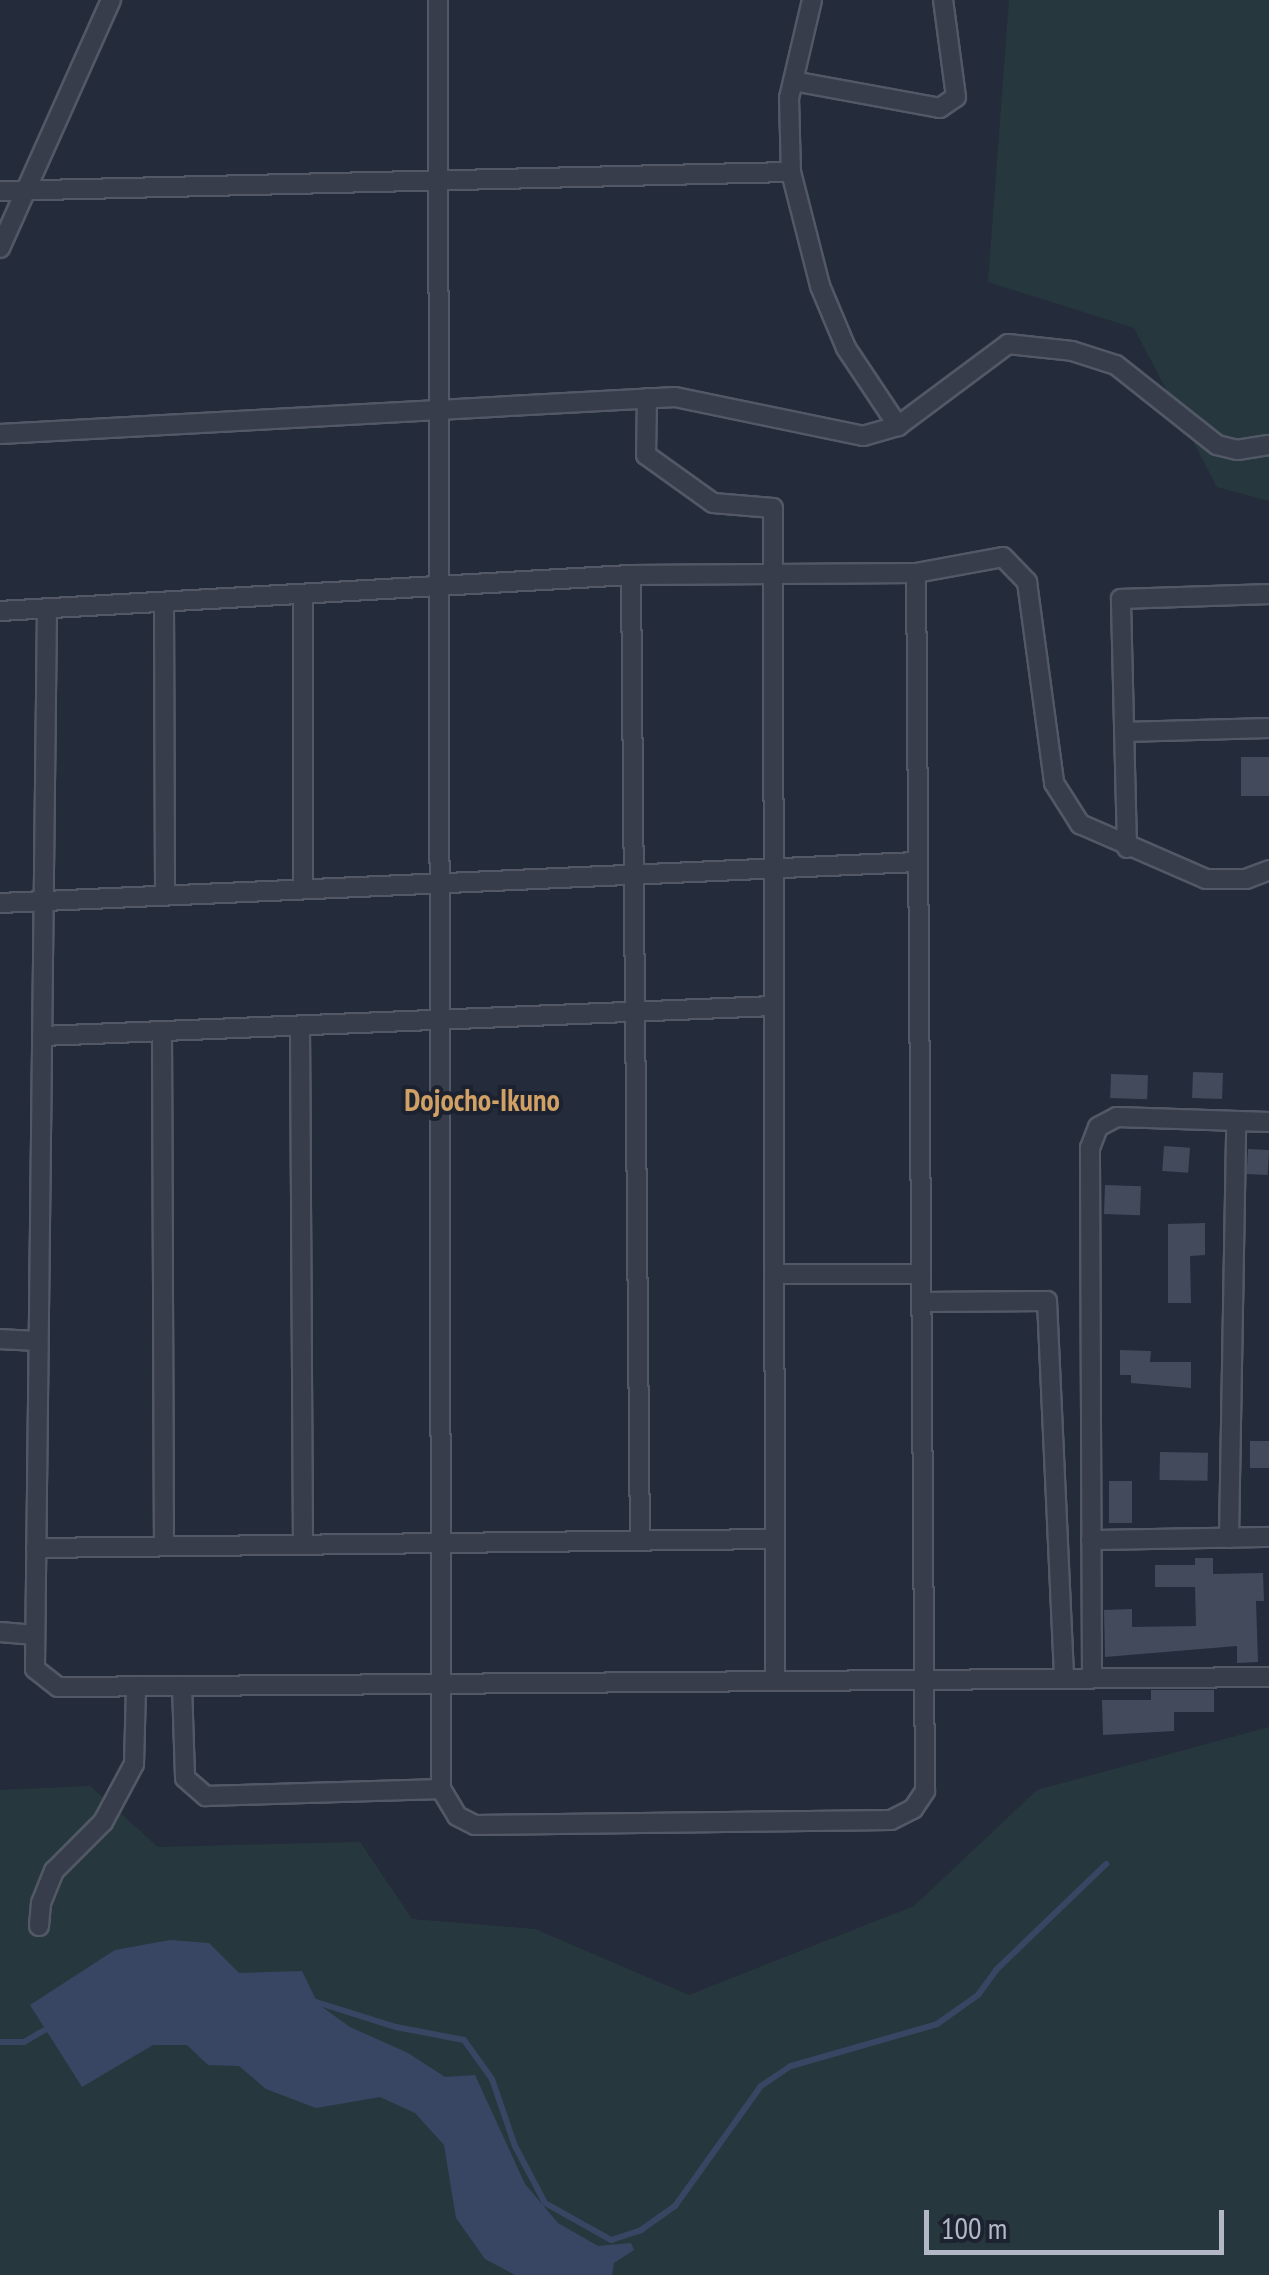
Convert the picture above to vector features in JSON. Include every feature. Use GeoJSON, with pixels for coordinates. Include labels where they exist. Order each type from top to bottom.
{"type":"FeatureCollection","features":[{"type":"Feature","properties":{"kind":"street"},"geometry":{"type":"LineString","coordinates":[[0,248],[111,0]]}},
{"type":"Feature","properties":{"kind":"street"},"geometry":{"type":"LineString","coordinates":[[438,0],[441,1789],[457,1816],[475,1825],[891,1820],[913,1810],[924,1791],[916,573]]}},
{"type":"Feature","properties":{"kind":"street"},"geometry":{"type":"LineString","coordinates":[[812,0],[793,80],[790,172],[820,286],[846,348],[898,426]]}},
{"type":"Feature","properties":{"kind":"street"},"geometry":{"type":"LineString","coordinates":[[793,80],[940,108],[956,97],[943,0]]}},
{"type":"Feature","properties":{"kind":"street"},"geometry":{"type":"LineString","coordinates":[[0,190],[790,172]]}},
{"type":"Feature","properties":{"kind":"street"},"geometry":{"type":"LineString","coordinates":[[0,434],[675,397],[863,436],[898,426],[1008,344],[1072,351],[1116,365],[1217,445],[1237,450],[1269,445]]}},
{"type":"Feature","properties":{"kind":"street"},"geometry":{"type":"LineString","coordinates":[[647,398],[646,454],[712,503],[774,508],[776,1681]]}},
{"type":"Feature","properties":{"kind":"street"},"geometry":{"type":"LineString","coordinates":[[0,611],[631,575],[916,573],[1004,557],[1027,582],[1054,783],[1080,824],[1127,848],[1206,879],[1246,879],[1269,870]]}},
{"type":"Feature","properties":{"kind":"street"},"geometry":{"type":"LineString","coordinates":[[631,575],[640,1541]]}},
{"type":"Feature","properties":{"kind":"street"},"geometry":{"type":"LineString","coordinates":[[303,594],[303,889]]}},
{"type":"Feature","properties":{"kind":"street"},"geometry":{"type":"LineString","coordinates":[[1127,848],[1121,599],[1269,594]]}},
{"type":"Feature","properties":{"kind":"street"},"geometry":{"type":"LineString","coordinates":[[164,602],[165,895]]}},
{"type":"Feature","properties":{"kind":"street"},"geometry":{"type":"LineString","coordinates":[[48,608],[35,1669],[58,1688],[1269,1677]]}},
{"type":"Feature","properties":{"kind":"street"},"geometry":{"type":"LineString","coordinates":[[1124,732],[1269,728]]}},
{"type":"Feature","properties":{"kind":"street"},"geometry":{"type":"LineString","coordinates":[[0,902],[918,862]]}},
{"type":"Feature","properties":{"kind":"street"},"geometry":{"type":"LineString","coordinates":[[42,1036],[774,1006]]}},
{"type":"Feature","properties":{"kind":"street"},"geometry":{"type":"LineString","coordinates":[[300,1026],[303,1545]]}},
{"type":"Feature","properties":{"kind":"street"},"geometry":{"type":"LineString","coordinates":[[162,1031],[164,1546]]}},
{"type":"Feature","properties":{"kind":"street"},"geometry":{"type":"LineString","coordinates":[[1092,1678],[1090,1148],[1098,1127],[1116,1116],[1269,1122]]}},
{"type":"Feature","properties":{"kind":"street"},"geometry":{"type":"LineString","coordinates":[[1229,1538],[1236,1120]]}},
{"type":"Feature","properties":{"kind":"street"},"geometry":{"type":"LineString","coordinates":[[775,1274],[921,1274]]}},
{"type":"Feature","properties":{"kind":"street"},"geometry":{"type":"LineString","coordinates":[[921,1302],[1047,1301],[1064,1678]]}},
{"type":"Feature","properties":{"kind":"street"},"geometry":{"type":"LineString","coordinates":[[0,1339],[38,1340]]}},
{"type":"Feature","properties":{"kind":"street"},"geometry":{"type":"LineString","coordinates":[[1091,1540],[1269,1537]]}},
{"type":"Feature","properties":{"kind":"street"},"geometry":{"type":"LineString","coordinates":[[36,1548],[775,1540]]}},
{"type":"Feature","properties":{"kind":"street"},"geometry":{"type":"LineString","coordinates":[[0,1632],[35,1635]]}},
{"type":"Feature","properties":{"kind":"street"},"geometry":{"type":"LineString","coordinates":[[182,1686],[185,1778],[206,1796],[441,1789]]}},
{"type":"Feature","properties":{"kind":"street"},"geometry":{"type":"LineString","coordinates":[[39,1926],[41,1903],[54,1871],[104,1822],[134,1764],[136,1687]]}},
{"type":"Feature","properties":{"kind":"shaded area"},"geometry":{"type":"Polygon","coordinates":[[[1009,0],[1269,0],[1269,501],[1217,487],[1134,328],[988,282],[1009,0]]]}},
{"type":"Feature","properties":{"kind":"shaded area"},"geometry":{"type":"Polygon","coordinates":[[[1269,1727],[1269,2275],[0,2275],[0,1790],[90,1786],[158,1847],[360,1842],[412,1919],[535,1929],[689,1995],[914,1906],[1037,1790],[1269,1727]]]}},
{"type":"Feature","properties":{"kind":"water"},"geometry":{"type":"Polygon","coordinates":[[[170,1940],[209,1943],[239,1973],[302,1971],[318,2004],[350,2027],[408,2053],[445,2077],[475,2075],[525,2184],[558,2223],[598,2246],[631,2243],[634,2250],[614,2263],[612,2275],[515,2275],[485,2259],[456,2218],[444,2145],[415,2113],[380,2097],[316,2108],[266,2089],[239,2066],[208,2065],[187,2045],[153,2045],[82,2087],[30,2005],[115,1950],[170,1940]]]}},
{"type":"Feature","properties":{"kind":"building"},"geometry":{"type":"Polygon","coordinates":[[[1241,757],[1269,757],[1269,796],[1241,796],[1241,757]]]}},
{"type":"Feature","properties":{"kind":"building"},"geometry":{"type":"Polygon","coordinates":[[[1193,1072],[1223,1073],[1222,1099],[1192,1098],[1193,1072]]]}},
{"type":"Feature","properties":{"kind":"building"},"geometry":{"type":"Polygon","coordinates":[[[1111,1074],[1148,1075],[1147,1099],[1110,1098],[1111,1074]]]}},
{"type":"Feature","properties":{"kind":"building"},"geometry":{"type":"Polygon","coordinates":[[[1164,1146],[1190,1148],[1188,1173],[1162,1171],[1164,1146]]]}},
{"type":"Feature","properties":{"kind":"building"},"geometry":{"type":"Polygon","coordinates":[[[1248,1149],[1269,1150],[1268,1175],[1247,1174],[1248,1149]]]}},
{"type":"Feature","properties":{"kind":"building"},"geometry":{"type":"Polygon","coordinates":[[[1105,1185],[1141,1186],[1140,1215],[1104,1214],[1105,1185]]]}},
{"type":"Feature","properties":{"kind":"building"},"geometry":{"type":"Polygon","coordinates":[[[1205,1223],[1205,1255],[1190,1256],[1191,1303],[1168,1303],[1168,1224],[1205,1223]]]}},
{"type":"Feature","properties":{"kind":"building"},"geometry":{"type":"Polygon","coordinates":[[[1120,1350],[1151,1351],[1150,1362],[1191,1362],[1191,1388],[1131,1383],[1131,1375],[1120,1375],[1120,1350]]]}},
{"type":"Feature","properties":{"kind":"building"},"geometry":{"type":"Polygon","coordinates":[[[1250,1441],[1269,1441],[1269,1468],[1250,1468],[1250,1441]]]}},
{"type":"Feature","properties":{"kind":"building"},"geometry":{"type":"Polygon","coordinates":[[[1160,1452],[1208,1453],[1208,1481],[1160,1480],[1160,1452]]]}},
{"type":"Feature","properties":{"kind":"building"},"geometry":{"type":"Polygon","coordinates":[[[1109,1481],[1132,1481],[1132,1523],[1109,1523],[1109,1481]]]}},
{"type":"Feature","properties":{"kind":"building"},"geometry":{"type":"Polygon","coordinates":[[[1195,1558],[1213,1558],[1213,1574],[1263,1573],[1264,1601],[1256,1601],[1258,1662],[1237,1663],[1237,1646],[1105,1657],[1104,1610],[1132,1609],[1132,1627],[1196,1626],[1195,1587],[1155,1587],[1155,1565],[1195,1565],[1195,1558]]]}},
{"type":"Feature","properties":{"kind":"building"},"geometry":{"type":"Polygon","coordinates":[[[1151,1690],[1214,1690],[1214,1712],[1174,1712],[1174,1731],[1103,1735],[1102,1700],[1151,1700],[1151,1690]]]}},
{"type":"Feature","properties":{"kind":"waterway"},"geometry":{"type":"LineString","coordinates":[[313,2001],[396,2027],[464,2040],[492,2079],[515,2146],[545,2203],[611,2240],[641,2230],[675,2206],[761,2086],[791,2066],[937,2024],[978,1995],[996,1970],[1106,1864]]}},
{"type":"Feature","properties":{"kind":"waterway"},"geometry":{"type":"LineString","coordinates":[[0,2042],[24,2042],[52,2026]]}},
{"type":"Feature","properties":{"kind":"district","name":"Dojocho-Ikuno"},"geometry":{"type":"Point","coordinates":[482,1100]}}]}
